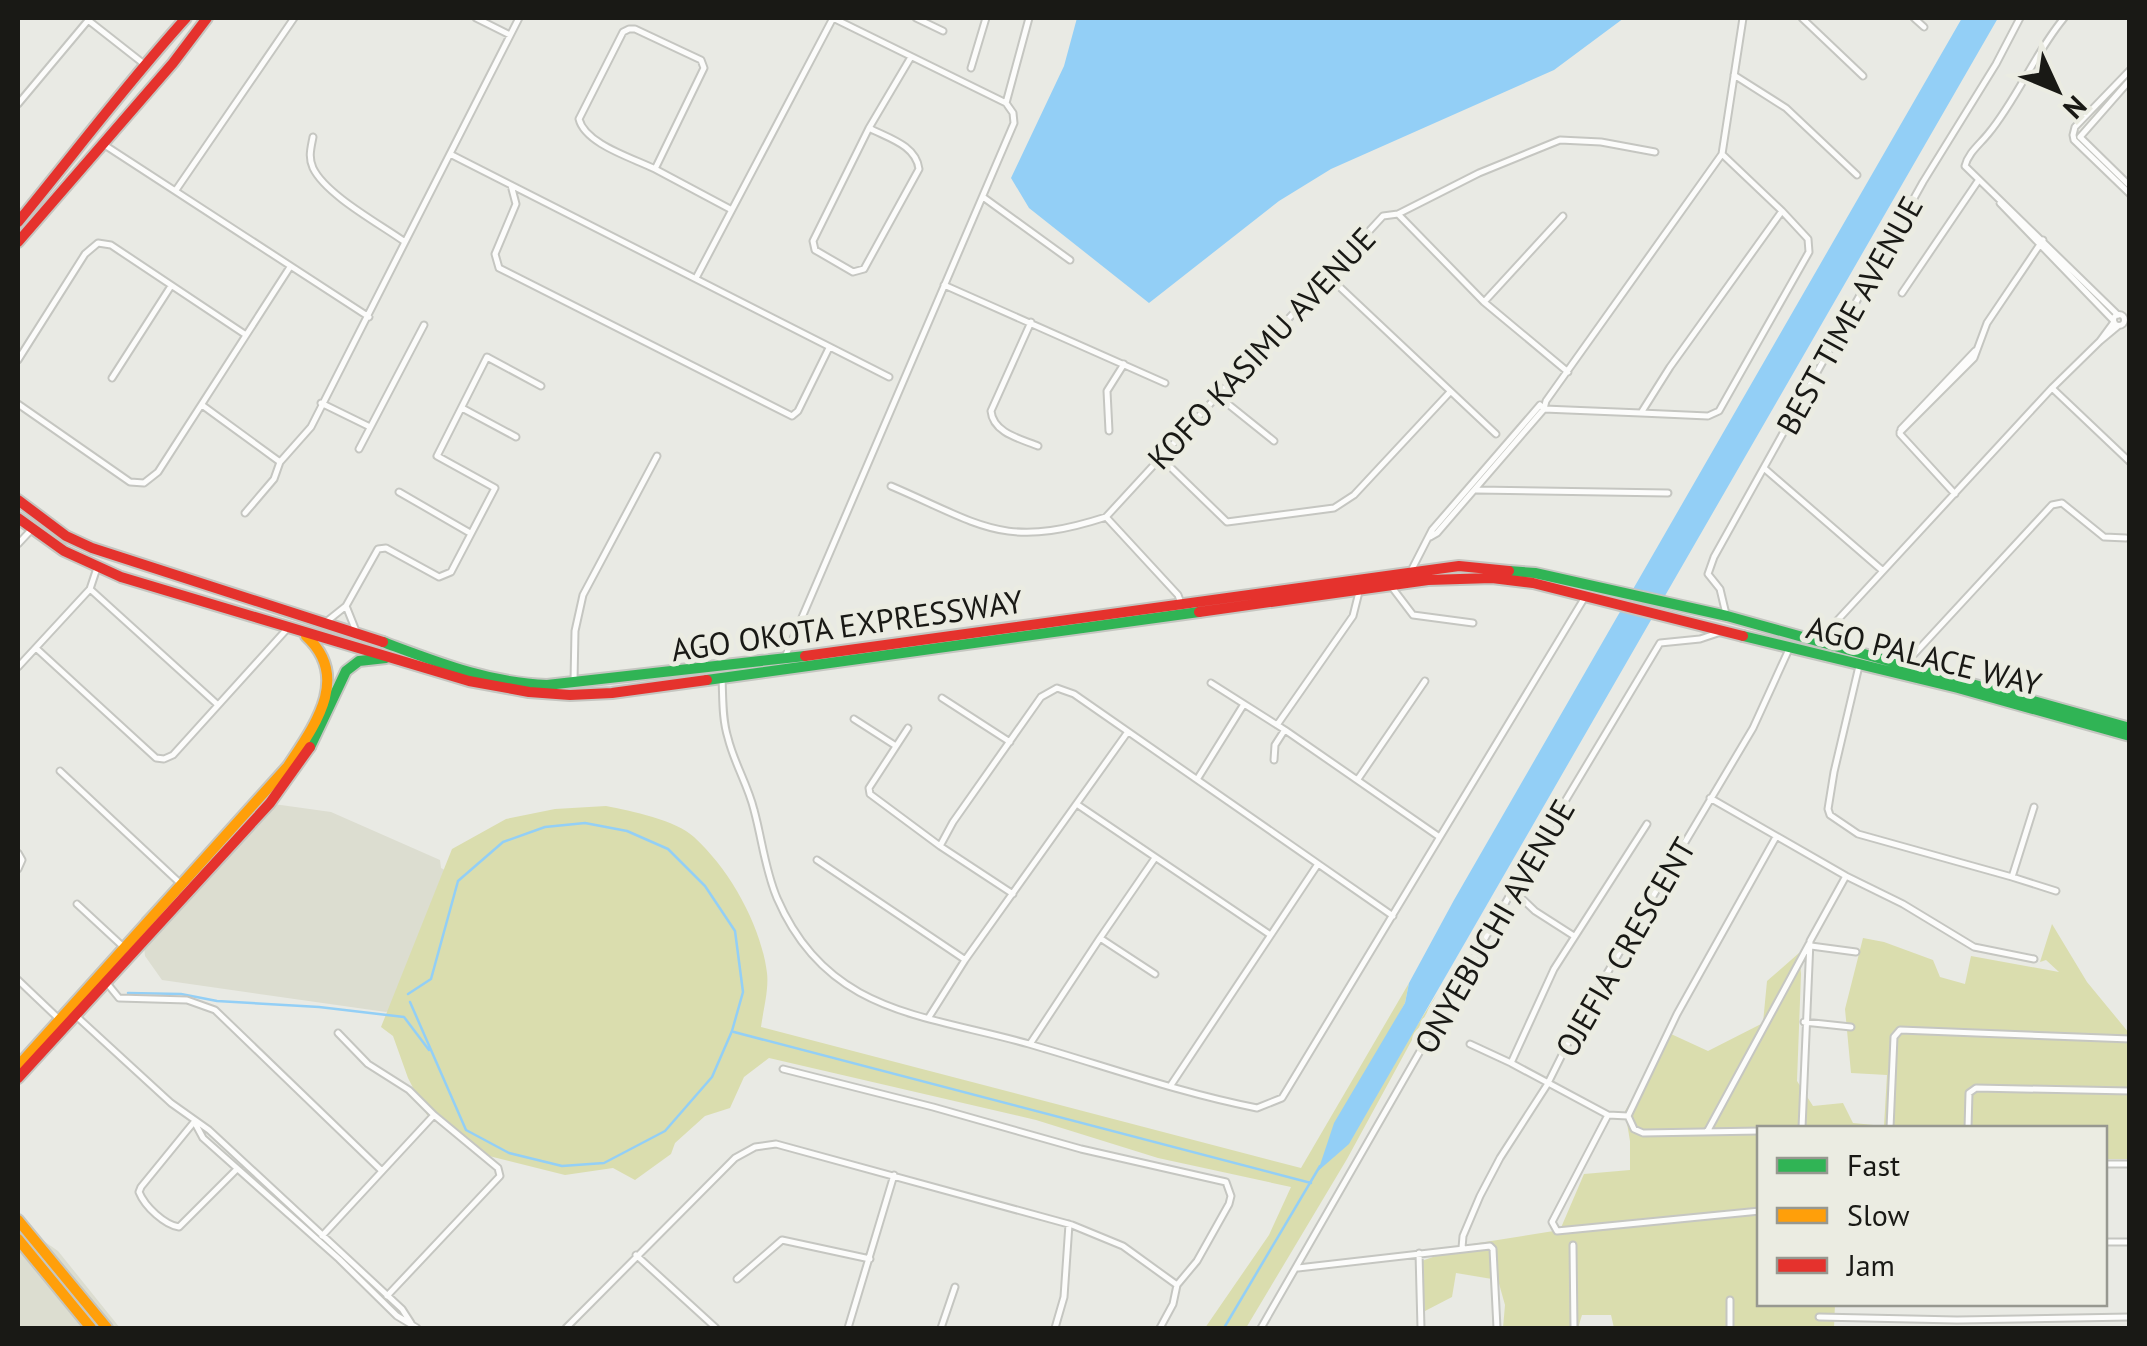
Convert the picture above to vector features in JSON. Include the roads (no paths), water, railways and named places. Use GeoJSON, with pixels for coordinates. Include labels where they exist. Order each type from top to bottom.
{"type":"FeatureCollection","features":[{"type":"Feature","properties":{"kind":"main road"},"geometry":{"type":"LineString","coordinates":[[18,222],[158,47],[186,18]]}},
{"type":"Feature","properties":{"kind":"main road"},"geometry":{"type":"LineString","coordinates":[[18,242],[207,18]]}},
{"type":"Feature","properties":{"kind":"main road"},"geometry":{"type":"LineString","coordinates":[[158,47],[162,59],[172,63]]}},
{"type":"Feature","properties":{"kind":"main road"},"geometry":{"type":"LineString","coordinates":[[144,64],[158,69],[160,77]]}},
{"type":"Feature","properties":{"kind":"main road","name":"AGO OKOTA EXPRESSWAY"},"geometry":{"type":"LineString","coordinates":[[18,500],[83,545],[326,622],[474,674],[520,684],[574,684],[784,658],[1458,566],[1486,567],[1566,586],[1706,626]]}},
{"type":"Feature","properties":{"kind":"main road","name":"AGO OKOTA EXPRESSWAY"},"geometry":{"type":"LineString","coordinates":[[18,518],[50,543],[97,568],[290,630],[495,689],[537,695],[582,696],[722,678],[1428,580],[1513,579],[1566,586],[1584,597],[1606,596],[1710,612]]}},
{"type":"Feature","properties":{"kind":"main road","name":"AGO PALACE WAY"},"geometry":{"type":"LineString","coordinates":[[1710,612],[2130,728]]}},
{"type":"Feature","properties":{"kind":"main road","name":"AGO PALACE WAY"},"geometry":{"type":"LineString","coordinates":[[1706,626],[2130,736]]}},
{"type":"Feature","properties":{"kind":"main road"},"geometry":{"type":"LineString","coordinates":[[18,1066],[59,1019],[106,982],[182,885],[277,782],[314,722],[329,684],[330,668],[318,645],[290,630]]}},
{"type":"Feature","properties":{"kind":"main road"},"geometry":{"type":"LineString","coordinates":[[18,1078],[72,1012],[284,786],[314,742],[346,671],[359,661],[389,657]]}},
{"type":"Feature","properties":{"kind":"main road"},"geometry":{"type":"LineString","coordinates":[[18,1220],[106,1328]]}},
{"type":"Feature","properties":{"kind":"main road"},"geometry":{"type":"LineString","coordinates":[[18,1239],[91,1328]]}},
{"type":"Feature","properties":{"kind":"street"},"geometry":{"type":"LineString","coordinates":[[176,190],[294,18]]}},
{"type":"Feature","properties":{"kind":"street"},"geometry":{"type":"LineString","coordinates":[[476,18],[510,34]]}},
{"type":"Feature","properties":{"kind":"street"},"geometry":{"type":"LineString","coordinates":[[245,514],[274,479],[280,462],[305,436],[519,18]]}},
{"type":"Feature","properties":{"kind":"street"},"geometry":{"type":"LineString","coordinates":[[696,278],[833,18],[1006,103],[1014,113],[1014,122],[784,658]]}},
{"type":"Feature","properties":{"kind":"street"},"geometry":{"type":"LineString","coordinates":[[916,18],[943,31]]}},
{"type":"Feature","properties":{"kind":"street"},"geometry":{"type":"LineString","coordinates":[[972,68],[986,18]]}},
{"type":"Feature","properties":{"kind":"street"},"geometry":{"type":"LineString","coordinates":[[1006,103],[1029,18]]}},
{"type":"Feature","properties":{"kind":"street"},"geometry":{"type":"LineString","coordinates":[[1411,571],[1430,537],[1568,372],[1722,154],[1743,18]]}},
{"type":"Feature","properties":{"kind":"street"},"geometry":{"type":"LineString","coordinates":[[1802,18],[1862,76]]}},
{"type":"Feature","properties":{"kind":"street"},"geometry":{"type":"LineString","coordinates":[[1914,18],[1924,27]]}},
{"type":"Feature","properties":{"kind":"street","name":"BEST TIME AVENUE"},"geometry":{"type":"LineString","coordinates":[[1727,616],[1720,589],[1708,574],[1714,556],[1923,182],[2020,18]]}},
{"type":"Feature","properties":{"kind":"street"},"geometry":{"type":"LineString","coordinates":[[1825,644],[1834,624],[1883,570],[2052,388],[2121,322],[2004,210],[1968,171],[1965,160],[2004,113],[2047,38],[2064,18]]}},
{"type":"Feature","properties":{"kind":"street"},"geometry":{"type":"LineString","coordinates":[[18,104],[89,19],[144,64]]}},
{"type":"Feature","properties":{"kind":"street"},"geometry":{"type":"LineString","coordinates":[[654,169],[704,68],[701,60],[636,28],[628,28],[579,119],[581,128],[597,140],[730,209]]}},
{"type":"Feature","properties":{"kind":"street"},"geometry":{"type":"LineString","coordinates":[[869,128],[912,150],[918,159],[918,169],[864,268],[853,272],[815,250],[813,241],[869,128],[910,58]]}},
{"type":"Feature","properties":{"kind":"street"},"geometry":{"type":"LineString","coordinates":[[2130,70],[2074,140],[2130,186]]}},
{"type":"Feature","properties":{"kind":"street"},"geometry":{"type":"LineString","coordinates":[[1734,75],[1786,108],[1856,175]]}},
{"type":"Feature","properties":{"kind":"street"},"geometry":{"type":"LineString","coordinates":[[2103,103],[2130,80]]}},
{"type":"Feature","properties":{"kind":"street"},"geometry":{"type":"LineString","coordinates":[[313,138],[309,155],[314,170],[328,187],[405,242]]}},
{"type":"Feature","properties":{"kind":"street","name":"KOFO KASIMU AVENUE"},"geometry":{"type":"LineString","coordinates":[[1106,517],[1383,216],[1398,214],[1480,173],[1560,140],[1601,142],[1656,152]]}},
{"type":"Feature","properties":{"kind":"street"},"geometry":{"type":"LineString","coordinates":[[101,142],[368,317]]}},
{"type":"Feature","properties":{"kind":"street"},"geometry":{"type":"LineString","coordinates":[[450,154],[889,377]]}},
{"type":"Feature","properties":{"kind":"street"},"geometry":{"type":"LineString","coordinates":[[1543,405],[1708,416],[1719,412],[1810,252],[1808,239],[1722,154]]}},
{"type":"Feature","properties":{"kind":"street"},"geometry":{"type":"LineString","coordinates":[[2098,160],[2130,194]]}},
{"type":"Feature","properties":{"kind":"street"},"geometry":{"type":"LineString","coordinates":[[1902,292],[1978,181]]}},
{"type":"Feature","properties":{"kind":"street"},"geometry":{"type":"LineString","coordinates":[[511,186],[516,204],[495,254],[500,268],[787,414],[798,412],[829,348]]}},
{"type":"Feature","properties":{"kind":"street"},"geometry":{"type":"LineString","coordinates":[[516,204],[532,196]]}},
{"type":"Feature","properties":{"kind":"street"},"geometry":{"type":"LineString","coordinates":[[982,196],[1070,260]]}},
{"type":"Feature","properties":{"kind":"street"},"geometry":{"type":"LineString","coordinates":[[1641,412],[1782,211]]}},
{"type":"Feature","properties":{"kind":"street"},"geometry":{"type":"LineString","coordinates":[[1398,214],[1484,302],[1568,372]]}},
{"type":"Feature","properties":{"kind":"street"},"geometry":{"type":"LineString","coordinates":[[1484,302],[1562,216]]}},
{"type":"Feature","properties":{"kind":"street"},"geometry":{"type":"LineString","coordinates":[[1955,494],[1900,432],[1974,358],[1987,323],[2041,242]]}},
{"type":"Feature","properties":{"kind":"street"},"geometry":{"type":"LineString","coordinates":[[18,360],[86,254],[98,243],[110,244],[246,335]]}},
{"type":"Feature","properties":{"kind":"street"},"geometry":{"type":"LineString","coordinates":[[18,404],[137,484],[144,483],[158,472],[290,267]]}},
{"type":"Feature","properties":{"kind":"street"},"geometry":{"type":"LineString","coordinates":[[1327,274],[1496,434]]}},
{"type":"Feature","properties":{"kind":"street"},"geometry":{"type":"LineString","coordinates":[[944,285],[1165,382]]}},
{"type":"Feature","properties":{"kind":"street"},"geometry":{"type":"LineString","coordinates":[[112,378],[171,286]]}},
{"type":"Feature","properties":{"kind":"street"},"geometry":{"type":"LineString","coordinates":[[1030,322],[991,412],[999,428],[1038,446]]}},
{"type":"Feature","properties":{"kind":"street"},"geometry":{"type":"LineString","coordinates":[[360,449],[424,325]]}},
{"type":"Feature","properties":{"kind":"street"},"geometry":{"type":"LineString","coordinates":[[326,622],[346,606],[378,548],[386,548],[444,577],[451,572],[495,488],[437,456],[486,357],[541,386]]}},
{"type":"Feature","properties":{"kind":"street"},"geometry":{"type":"LineString","coordinates":[[1109,431],[1107,391],[1124,364]]}},
{"type":"Feature","properties":{"kind":"street"},"geometry":{"type":"LineString","coordinates":[[2052,388],[2130,462]]}},
{"type":"Feature","properties":{"kind":"street"},"geometry":{"type":"LineString","coordinates":[[1159,456],[1227,522],[1334,508],[1354,496],[1450,392]]}},
{"type":"Feature","properties":{"kind":"street"},"geometry":{"type":"LineString","coordinates":[[1217,396],[1274,441]]}},
{"type":"Feature","properties":{"kind":"street"},"geometry":{"type":"LineString","coordinates":[[322,403],[370,427]]}},
{"type":"Feature","properties":{"kind":"street"},"geometry":{"type":"LineString","coordinates":[[202,405],[280,462]]}},
{"type":"Feature","properties":{"kind":"street"},"geometry":{"type":"LineString","coordinates":[[462,408],[516,437]]}},
{"type":"Feature","properties":{"kind":"street"},"geometry":{"type":"LineString","coordinates":[[574,684],[576,631],[583,595],[657,456]]}},
{"type":"Feature","properties":{"kind":"street"},"geometry":{"type":"LineString","coordinates":[[1765,469],[1883,570]]}},
{"type":"Feature","properties":{"kind":"street"},"geometry":{"type":"LineString","coordinates":[[891,486],[968,523],[1016,533],[1068,529],[1106,517],[1178,595],[1181,604]]}},
{"type":"Feature","properties":{"kind":"street"},"geometry":{"type":"LineString","coordinates":[[1473,488],[1668,493]]}},
{"type":"Feature","properties":{"kind":"street"},"geometry":{"type":"LineString","coordinates":[[399,492],[470,533]]}},
{"type":"Feature","properties":{"kind":"street"},"geometry":{"type":"LineString","coordinates":[[1903,666],[2052,504],[2062,502],[2104,537],[2126,538]]}},
{"type":"Feature","properties":{"kind":"street"},"geometry":{"type":"LineString","coordinates":[[18,544],[32,529]]}},
{"type":"Feature","properties":{"kind":"street"},"geometry":{"type":"LineString","coordinates":[[18,667],[90,590],[97,568]]}},
{"type":"Feature","properties":{"kind":"street"},"geometry":{"type":"LineString","coordinates":[[1392,586],[1413,615],[1473,622]]}},
{"type":"Feature","properties":{"kind":"street"},"geometry":{"type":"LineString","coordinates":[[90,590],[218,705]]}},
{"type":"Feature","properties":{"kind":"street"},"geometry":{"type":"LineString","coordinates":[[1277,725],[1353,616],[1359,592]]}},
{"type":"Feature","properties":{"kind":"street"},"geometry":{"type":"LineString","coordinates":[[722,678],[728,741],[752,802],[776,897],[795,935],[855,993],[880,1004],[1030,1044],[1101,1068],[1257,1108],[1282,1098],[1584,597]]}},
{"type":"Feature","properties":{"kind":"street"},"geometry":{"type":"LineString","coordinates":[[346,606],[357,633]]}},
{"type":"Feature","properties":{"kind":"street"},"geometry":{"type":"LineString","coordinates":[[37,648],[156,758],[164,759],[290,630]]}},
{"type":"Feature","properties":{"kind":"street","name":"ONYEBUCHI AVENUE"},"geometry":{"type":"LineString","coordinates":[[1261,1328],[1660,642],[1700,640],[1724,631]]}},
{"type":"Feature","properties":{"kind":"street","name":"OJEFIA CRESCENT"},"geometry":{"type":"LineString","coordinates":[[1463,1245],[1480,1196],[1500,1158],[1547,1085],[1581,1016],[1752,728],[1790,647]]}},
{"type":"Feature","properties":{"kind":"street"},"geometry":{"type":"LineString","coordinates":[[1860,664],[1834,772],[1828,809],[1832,818],[1858,834],[2056,891]]}},
{"type":"Feature","properties":{"kind":"street"},"geometry":{"type":"LineString","coordinates":[[1358,779],[1424,680]]}},
{"type":"Feature","properties":{"kind":"street"},"geometry":{"type":"LineString","coordinates":[[1210,684],[1285,730],[1438,836]]}},
{"type":"Feature","properties":{"kind":"street"},"geometry":{"type":"LineString","coordinates":[[940,846],[952,822],[1041,697],[1057,688],[1066,688],[1393,916]]}},
{"type":"Feature","properties":{"kind":"street"},"geometry":{"type":"LineString","coordinates":[[942,698],[1010,742]]}},
{"type":"Feature","properties":{"kind":"street"},"geometry":{"type":"LineString","coordinates":[[1198,778],[1244,704]]}},
{"type":"Feature","properties":{"kind":"street"},"geometry":{"type":"LineString","coordinates":[[854,719],[896,746]]}},
{"type":"Feature","properties":{"kind":"street"},"geometry":{"type":"LineString","coordinates":[[908,728],[870,794],[1013,894]]}},
{"type":"Feature","properties":{"kind":"street"},"geometry":{"type":"LineString","coordinates":[[1274,760],[1275,745],[1285,730]]}},
{"type":"Feature","properties":{"kind":"street"},"geometry":{"type":"LineString","coordinates":[[929,1017],[1128,732]]}},
{"type":"Feature","properties":{"kind":"street"},"geometry":{"type":"LineString","coordinates":[[60,772],[182,885]]}},
{"type":"Feature","properties":{"kind":"street"},"geometry":{"type":"LineString","coordinates":[[1710,798],[1980,950],[2034,959]]}},
{"type":"Feature","properties":{"kind":"street"},"geometry":{"type":"LineString","coordinates":[[1078,805],[1270,934]]}},
{"type":"Feature","properties":{"kind":"street"},"geometry":{"type":"LineString","coordinates":[[2012,878],[2034,807]]}},
{"type":"Feature","properties":{"kind":"street"},"geometry":{"type":"LineString","coordinates":[[1511,1063],[1554,969],[1647,824]]}},
{"type":"Feature","properties":{"kind":"street"},"geometry":{"type":"LineString","coordinates":[[1757,1131],[1643,1133],[1634,1129],[1628,1116],[1676,1014],[1776,837]]}},
{"type":"Feature","properties":{"kind":"street"},"geometry":{"type":"LineString","coordinates":[[18,853],[22,858],[18,870]]}},
{"type":"Feature","properties":{"kind":"street"},"geometry":{"type":"LineString","coordinates":[[1030,1044],[1155,858]]}},
{"type":"Feature","properties":{"kind":"street"},"geometry":{"type":"LineString","coordinates":[[817,860],[966,960]]}},
{"type":"Feature","properties":{"kind":"street"},"geometry":{"type":"LineString","coordinates":[[1172,1085],[1318,864]]}},
{"type":"Feature","properties":{"kind":"street"},"geometry":{"type":"LineString","coordinates":[[1707,1132],[1846,876]]}},
{"type":"Feature","properties":{"kind":"street"},"geometry":{"type":"LineString","coordinates":[[1513,890],[1535,911],[1574,936]]}},
{"type":"Feature","properties":{"kind":"street"},"geometry":{"type":"LineString","coordinates":[[77,904],[128,951]]}},
{"type":"Feature","properties":{"kind":"street"},"geometry":{"type":"LineString","coordinates":[[1100,938],[1155,974]]}},
{"type":"Feature","properties":{"kind":"street"},"geometry":{"type":"LineString","coordinates":[[1811,944],[1856,952]]}},
{"type":"Feature","properties":{"kind":"street"},"geometry":{"type":"LineString","coordinates":[[1802,1126],[1804,1022],[1811,944]]}},
{"type":"Feature","properties":{"kind":"street"},"geometry":{"type":"LineString","coordinates":[[18,980],[59,1019]]}},
{"type":"Feature","properties":{"kind":"street"},"geometry":{"type":"LineString","coordinates":[[106,982],[119,998],[187,1000],[215,1010],[382,1171]]}},
{"type":"Feature","properties":{"kind":"street"},"geometry":{"type":"LineString","coordinates":[[72,1012],[243,1162],[414,1326]]}},
{"type":"Feature","properties":{"kind":"street"},"geometry":{"type":"LineString","coordinates":[[1804,1022],[1851,1027]]}},
{"type":"Feature","properties":{"kind":"street"},"geometry":{"type":"LineString","coordinates":[[1890,1126],[1894,1038],[1900,1030],[2130,1039]]}},
{"type":"Feature","properties":{"kind":"street"},"geometry":{"type":"LineString","coordinates":[[338,1034],[368,1064],[409,1090],[498,1168],[500,1176],[385,1299]]}},
{"type":"Feature","properties":{"kind":"street"},"geometry":{"type":"LineString","coordinates":[[1470,1044],[1608,1116],[1628,1116]]}},
{"type":"Feature","properties":{"kind":"street"},"geometry":{"type":"LineString","coordinates":[[782,1070],[915,1102],[1081,1150],[1226,1182],[1232,1196],[1229,1204],[1197,1261],[1177,1284],[1173,1304],[1160,1328]]}},
{"type":"Feature","properties":{"kind":"street"},"geometry":{"type":"LineString","coordinates":[[1968,1126],[1970,1093],[1976,1088],[2130,1091]]}},
{"type":"Feature","properties":{"kind":"street"},"geometry":{"type":"LineString","coordinates":[[320,1238],[434,1114]]}},
{"type":"Feature","properties":{"kind":"street"},"geometry":{"type":"LineString","coordinates":[[1608,1116],[1552,1222],[1556,1231],[1757,1211]]}},
{"type":"Feature","properties":{"kind":"street"},"geometry":{"type":"LineString","coordinates":[[194,1122],[203,1138],[320,1238]]}},
{"type":"Feature","properties":{"kind":"street"},"geometry":{"type":"LineString","coordinates":[[194,1122],[139,1192],[146,1204],[172,1226],[179,1227],[243,1162]]}},
{"type":"Feature","properties":{"kind":"street"},"geometry":{"type":"LineString","coordinates":[[566,1328],[725,1166],[755,1148],[786,1145],[1070,1224],[1123,1246],[1177,1284]]}},
{"type":"Feature","properties":{"kind":"street"},"geometry":{"type":"LineString","coordinates":[[848,1328],[894,1175]]}},
{"type":"Feature","properties":{"kind":"street"},"geometry":{"type":"LineString","coordinates":[[1055,1328],[1064,1297],[1070,1224]]}},
{"type":"Feature","properties":{"kind":"street"},"geometry":{"type":"LineString","coordinates":[[737,1279],[782,1240],[870,1259]]}},
{"type":"Feature","properties":{"kind":"street"},"geometry":{"type":"LineString","coordinates":[[1298,1268],[1463,1245],[1490,1246],[1497,1328]]}},
{"type":"Feature","properties":{"kind":"street"},"geometry":{"type":"LineString","coordinates":[[1574,1245],[1574,1328]]}},
{"type":"Feature","properties":{"kind":"street"},"geometry":{"type":"LineString","coordinates":[[1419,1253],[1421,1328]]}},
{"type":"Feature","properties":{"kind":"street"},"geometry":{"type":"LineString","coordinates":[[636,1255],[716,1328]]}},
{"type":"Feature","properties":{"kind":"street"},"geometry":{"type":"LineString","coordinates":[[941,1328],[955,1286]]}},
{"type":"Feature","properties":{"kind":"street"},"geometry":{"type":"LineString","coordinates":[[1730,1300],[1730,1328]]}},
{"type":"Feature","properties":{"kind":"street"},"geometry":{"type":"LineString","coordinates":[[1819,1317],[1957,1320],[2130,1317]]}},
{"type":"Feature","properties":{"kind":"street"},"geometry":{"type":"LineString","coordinates":[[574,1320],[583,1328]]}},
{"type":"Feature","properties":{"kind":"water"},"geometry":{"type":"Polygon","coordinates":[[[1077,18],[1624,18],[1554,70],[1331,169],[1279,201],[1149,303],[1029,208],[1011,178],[1064,66],[1077,18]]]}},
{"type":"Feature","properties":{"kind":"water"},"geometry":{"type":"Polygon","coordinates":[[[1962,18],[1998,18],[1349,1144],[1318,1171],[1334,1123],[1405,1003],[1409,983],[1454,900],[1962,18]]]}},
{"type":"Feature","properties":{"kind":"waterway"},"geometry":{"type":"LineString","coordinates":[[408,994],[431,979],[458,881],[503,842],[545,827],[585,823],[627,831],[668,849],[705,886],[735,931],[743,992],[732,1031],[712,1077],[665,1131],[604,1163],[562,1166],[509,1153],[466,1130],[410,1002]]}},
{"type":"Feature","properties":{"kind":"waterway"},"geometry":{"type":"LineString","coordinates":[[128,993],[181,994],[217,1001],[404,1017],[429,1050]]}},
{"type":"Feature","properties":{"kind":"waterway"},"geometry":{"type":"LineString","coordinates":[[734,1032],[1311,1183]]}},
{"type":"Feature","properties":{"kind":"waterway"},"geometry":{"type":"LineString","coordinates":[[1224,1328],[1320,1166]]}}]}
